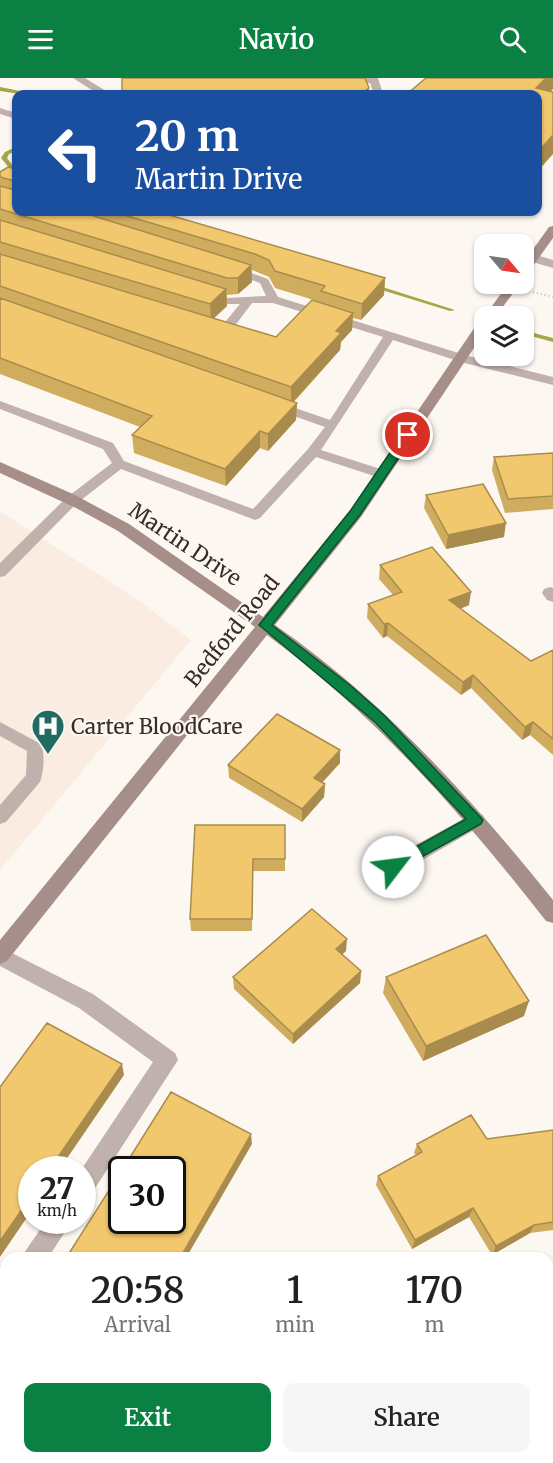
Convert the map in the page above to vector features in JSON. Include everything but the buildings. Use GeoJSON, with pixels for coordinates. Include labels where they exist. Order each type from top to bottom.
{"type":"FeatureCollection","features":[{"type":"Feature","properties":{"kind":"main road"},"geometry":{"type":"LineString","coordinates":[[534,255],[553,230]]}},
{"type":"Feature","properties":{"kind":"main road","name":"Bedford Road"},"geometry":{"type":"LineString","coordinates":[[0,955],[356,513],[474,339]]}},
{"type":"Feature","properties":{"kind":"main road","name":"Martin Drive"},"geometry":{"type":"LineString","coordinates":[[0,467],[107,518],[265,625],[345,688],[380,720],[476,820],[553,915]]}},
{"type":"Feature","properties":{"kind":"street"},"geometry":{"type":"LineString","coordinates":[[534,259],[553,264]]}},
{"type":"Feature","properties":{"kind":"street"},"geometry":{"type":"LineString","coordinates":[[461,358],[553,381]]}},
{"type":"Feature","properties":{"kind":"street"},"geometry":{"type":"LineString","coordinates":[[393,867],[476,820]]}},
{"type":"Feature","properties":{"kind":"street"},"geometry":{"type":"LineString","coordinates":[[0,955],[86,1001],[167,1060],[96,1167]]}},
{"type":"Feature","properties":{"kind":"street"},"geometry":{"type":"LineString","coordinates":[[38,1252],[51,1234]]}},
{"type":"Feature","properties":{"kind":"lane"},"geometry":{"type":"LineString","coordinates":[[78,78],[98,90]]}},
{"type":"Feature","properties":{"kind":"lane"},"geometry":{"type":"LineString","coordinates":[[339,82],[374,79]]}},
{"type":"Feature","properties":{"kind":"lane"},"geometry":{"type":"LineString","coordinates":[[216,265],[264,281],[274,299]]}},
{"type":"Feature","properties":{"kind":"lane"},"geometry":{"type":"LineString","coordinates":[[192,291],[226,301],[249,302],[274,299],[461,358]]}},
{"type":"Feature","properties":{"kind":"lane"},"geometry":{"type":"LineString","coordinates":[[202,325],[213,328],[230,324],[249,302]]}},
{"type":"Feature","properties":{"kind":"lane"},"geometry":{"type":"LineString","coordinates":[[0,406],[108,446],[119,464],[255,515],[313,452],[390,336]]}},
{"type":"Feature","properties":{"kind":"lane"},"geometry":{"type":"LineString","coordinates":[[258,400],[333,424]]}},
{"type":"Feature","properties":{"kind":"lane"},"geometry":{"type":"LineString","coordinates":[[313,452],[382,474]]}},
{"type":"Feature","properties":{"kind":"lane"},"geometry":{"type":"LineString","coordinates":[[0,572],[71,501],[119,464]]}},
{"type":"Feature","properties":{"kind":"lane"},"geometry":{"type":"LineString","coordinates":[[0,728],[35,748],[34,777],[0,817]]}},
{"type":"Feature","properties":{"kind":"shaded area","name":"Carter BloodCare"},"geometry":{"type":"Polygon","coordinates":[[[0,511],[138,600],[191,640],[0,870],[0,511]]]}},
{"type":"Feature","properties":{"kind":"waterway"},"geometry":{"type":"LineString","coordinates":[[0,89],[12,91]]}},
{"type":"Feature","properties":{"kind":"waterway"},"geometry":{"type":"LineString","coordinates":[[12,151],[4,158],[12,168]]}},
{"type":"Feature","properties":{"kind":"waterway"},"geometry":{"type":"LineString","coordinates":[[374,286],[452,310]]}},
{"type":"Feature","properties":{"kind":"waterway"},"geometry":{"type":"LineString","coordinates":[[534,335],[553,340]]}},
{"type":"Feature","properties":{"kind":"place","name":"Carter BloodCare"},"geometry":{"type":"Point","coordinates":[48,755]}},
{"type":"Feature","properties":{"kind":"route"},"geometry":{"type":"LineString","coordinates":[[393,867],[476,820],[380,720],[345,688],[265,625],[356,513],[408,435]]}}]}
